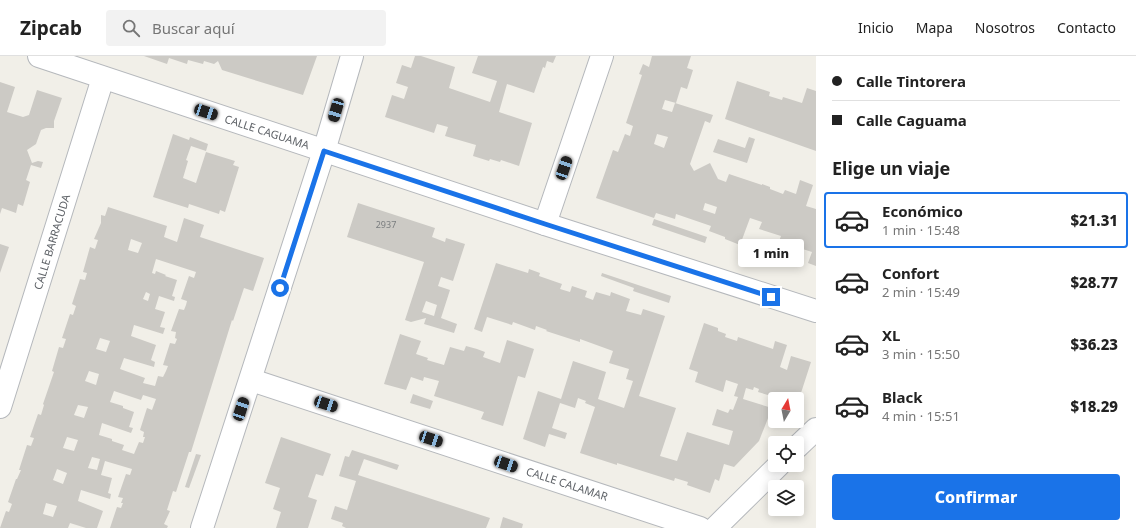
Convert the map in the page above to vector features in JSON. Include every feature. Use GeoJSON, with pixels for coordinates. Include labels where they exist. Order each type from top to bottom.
{"type":"FeatureCollection","features":[{"type":"Feature","properties":{"kind":"street","name":"CALLE CAGUAMA"},"geometry":{"type":"LineString","coordinates":[[39,56],[545,224],[816,311]]}},
{"type":"Feature","properties":{"kind":"street"},"geometry":{"type":"LineString","coordinates":[[202,528],[324,151],[352,56]]}},
{"type":"Feature","properties":{"kind":"street"},"geometry":{"type":"LineString","coordinates":[[545,224],[602,56]]}},
{"type":"Feature","properties":{"kind":"street","name":"CALLE BARRACUDA"},"geometry":{"type":"LineString","coordinates":[[0,407],[103,78]]}},
{"type":"Feature","properties":{"kind":"street","name":"CALLE CALAMAR"},"geometry":{"type":"LineString","coordinates":[[251,380],[700,528]]}},
{"type":"Feature","properties":{"kind":"street"},"geometry":{"type":"LineString","coordinates":[[804,440],[816,429]]}},
{"type":"Feature","properties":{"kind":"street"},"geometry":{"type":"LineString","coordinates":[[715,528],[772,472]]}},
{"type":"Feature","properties":{"kind":"building"},"geometry":{"type":"Polygon","coordinates":[[[144,56],[317,56],[303,95],[222,70],[218,61],[214,64],[204,61],[203,64],[188,60],[187,64],[169,58],[167,64],[144,56]]]}},
{"type":"Feature","properties":{"kind":"building"},"geometry":{"type":"Polygon","coordinates":[[[415,56],[421,56],[455,67],[449,88],[490,102],[497,81],[472,73],[478,56],[556,56],[553,63],[547,61],[545,68],[543,67],[534,93],[507,84],[499,112],[532,123],[519,166],[501,160],[500,162],[490,159],[489,161],[473,156],[476,145],[445,136],[448,127],[437,124],[434,133],[385,117],[392,95],[404,99],[408,87],[396,83],[402,65],[411,68],[415,56]]]}},
{"type":"Feature","properties":{"kind":"building"},"geometry":{"type":"Polygon","coordinates":[[[652,56],[691,56],[687,68],[693,70],[687,89],[681,87],[676,103],[665,100],[662,109],[672,112],[675,103],[713,115],[710,123],[705,121],[690,164],[694,171],[710,163],[718,179],[726,182],[729,174],[762,184],[783,194],[785,190],[796,194],[800,180],[813,185],[806,206],[816,209],[816,266],[808,263],[812,252],[790,245],[787,256],[775,252],[781,236],[759,229],[762,222],[750,218],[740,245],[709,231],[711,226],[676,214],[675,219],[656,213],[654,218],[596,198],[613,150],[618,152],[625,134],[630,136],[633,126],[626,123],[642,75],[639,74],[643,64],[649,67],[652,56]],[[657,134],[654,144],[664,148],[668,137],[657,134]],[[705,203],[703,210],[715,214],[717,207],[705,203]]]}},
{"type":"Feature","properties":{"kind":"building"},"geometry":{"type":"Polygon","coordinates":[[[737,81],[770,92],[769,96],[782,100],[783,97],[802,103],[807,88],[816,91],[816,151],[725,119],[737,81]]]}},
{"type":"Feature","properties":{"kind":"building"},"geometry":{"type":"Polygon","coordinates":[[[0,82],[15,87],[7,112],[23,117],[29,115],[37,90],[62,98],[54,121],[54,128],[46,128],[41,130],[36,144],[27,150],[32,163],[38,161],[43,162],[41,168],[31,165],[26,180],[30,182],[23,206],[18,204],[16,213],[2,208],[0,214],[0,82]]]}},
{"type":"Feature","properties":{"kind":"building"},"geometry":{"type":"Polygon","coordinates":[[[173,134],[189,140],[190,137],[208,144],[206,151],[191,146],[186,160],[188,161],[183,178],[196,183],[206,152],[235,161],[233,165],[239,167],[225,212],[220,210],[219,214],[189,204],[188,208],[153,197],[173,134]]]}},
{"type":"Feature","properties":{"kind":"building"},"geometry":{"type":"Polygon","coordinates":[[[749,137],[755,139],[747,163],[713,152],[718,139],[745,148],[749,137]]]}},
{"type":"Feature","properties":{"kind":"building"},"geometry":{"type":"Polygon","coordinates":[[[358,203],[435,228],[432,237],[445,242],[446,238],[465,244],[453,281],[441,277],[438,286],[450,290],[441,318],[457,324],[454,333],[424,324],[426,318],[411,322],[405,320],[424,262],[347,237],[358,203]],[[426,301],[422,312],[434,316],[437,305],[426,301]]]}},
{"type":"Feature","properties":{"kind":"building"},"geometry":{"type":"Polygon","coordinates":[[[108,207],[167,226],[164,237],[177,242],[184,218],[204,225],[200,237],[264,258],[253,291],[244,288],[233,321],[232,320],[191,452],[189,452],[176,492],[173,491],[167,510],[170,511],[164,524],[168,526],[167,528],[110,528],[117,507],[121,508],[123,503],[121,503],[123,498],[118,497],[126,474],[130,475],[132,469],[105,461],[101,475],[112,478],[108,493],[111,494],[110,499],[81,490],[78,501],[103,511],[97,528],[86,528],[70,523],[68,528],[0,528],[6,511],[9,512],[12,504],[8,502],[16,479],[21,470],[19,470],[27,445],[31,446],[34,438],[30,437],[38,414],[41,415],[43,404],[54,372],[52,371],[59,347],[63,348],[66,339],[62,338],[70,314],[73,315],[76,306],[72,304],[80,279],[85,280],[87,273],[83,272],[90,247],[95,249],[98,240],[94,239],[101,223],[101,215],[105,216],[108,207]],[[131,239],[128,250],[138,253],[142,243],[131,239]],[[156,259],[152,273],[155,274],[156,271],[177,280],[172,296],[175,297],[174,301],[159,296],[155,309],[165,312],[160,327],[165,328],[163,334],[134,325],[131,336],[156,345],[151,360],[155,362],[154,367],[124,358],[120,369],[145,378],[143,383],[155,386],[158,376],[163,377],[168,366],[163,365],[170,343],[175,344],[177,339],[175,338],[176,332],[171,331],[179,309],[184,310],[186,305],[187,301],[181,299],[189,276],[194,278],[196,272],[156,259]],[[146,292],[143,299],[148,301],[150,294],[146,292]],[[100,338],[96,349],[106,352],[110,341],[100,338]],[[89,371],[85,381],[96,385],[99,374],[89,371]],[[114,391],[110,402],[123,406],[123,408],[134,412],[129,427],[133,428],[131,433],[102,423],[99,435],[124,445],[122,450],[134,454],[139,442],[143,443],[145,437],[143,437],[144,432],[140,430],[147,408],[152,410],[156,399],[143,395],[141,400],[114,391]],[[78,405],[74,415],[84,418],[88,407],[78,405]],[[67,437],[63,448],[74,451],[78,440],[67,437]],[[92,457],[88,468],[97,470],[100,459],[92,457]],[[57,469],[53,480],[63,484],[67,473],[57,469]],[[46,503],[43,514],[53,517],[57,506],[46,503]]]}},
{"type":"Feature","properties":{"kind":"building"},"geometry":{"type":"Polygon","coordinates":[[[654,219],[707,237],[705,243],[652,225],[654,219]]]}},
{"type":"Feature","properties":{"kind":"building"},"geometry":{"type":"Polygon","coordinates":[[[0,244],[9,247],[0,273],[0,244]]]}},
{"type":"Feature","properties":{"kind":"building"},"geometry":{"type":"Polygon","coordinates":[[[496,263],[528,273],[529,269],[540,273],[539,276],[562,284],[560,289],[570,292],[572,286],[587,291],[585,297],[593,300],[596,292],[610,296],[611,292],[630,299],[626,311],[641,315],[643,309],[665,316],[639,396],[676,408],[660,456],[677,461],[687,432],[729,445],[733,431],[712,425],[717,409],[728,413],[730,409],[733,410],[738,397],[734,396],[738,384],[726,380],[723,392],[695,382],[698,372],[689,369],[704,323],[718,328],[718,331],[726,334],[725,337],[737,341],[738,337],[773,349],[775,341],[787,345],[780,367],[787,370],[791,356],[811,362],[801,392],[768,392],[768,395],[758,392],[759,389],[754,387],[753,390],[746,388],[743,399],[768,407],[768,418],[759,441],[734,467],[724,464],[719,481],[715,479],[710,493],[687,485],[688,482],[675,478],[674,481],[580,453],[595,407],[578,398],[575,408],[560,403],[552,428],[567,433],[565,439],[549,434],[545,447],[523,439],[538,391],[561,399],[573,361],[606,372],[598,399],[624,408],[633,381],[626,379],[629,369],[609,363],[613,351],[580,339],[580,342],[546,331],[547,330],[536,326],[535,330],[513,322],[512,325],[487,317],[482,332],[474,329],[496,263]]]}},
{"type":"Feature","properties":{"kind":"building"},"geometry":{"type":"Polygon","coordinates":[[[602,273],[671,296],[669,303],[633,291],[634,288],[601,276],[602,273]]]}},
{"type":"Feature","properties":{"kind":"building"},"geometry":{"type":"Polygon","coordinates":[[[400,334],[421,341],[416,354],[428,358],[427,360],[444,365],[450,347],[464,351],[466,346],[477,349],[485,352],[483,357],[500,363],[507,340],[534,349],[525,378],[518,376],[503,426],[481,419],[484,412],[434,396],[439,381],[424,377],[423,381],[411,377],[406,390],[384,384],[400,334]]]}},
{"type":"Feature","properties":{"kind":"building"},"geometry":{"type":"Polygon","coordinates":[[[413,394],[433,401],[430,409],[410,403],[413,394]]]}},
{"type":"Feature","properties":{"kind":"building"},"geometry":{"type":"Polygon","coordinates":[[[281,437],[331,454],[323,476],[316,474],[308,497],[317,500],[308,528],[276,528],[281,512],[273,509],[280,488],[265,483],[281,437]]]}},
{"type":"Feature","properties":{"kind":"building"},"geometry":{"type":"Polygon","coordinates":[[[352,450],[399,465],[397,470],[364,459],[358,475],[490,518],[486,528],[346,528],[342,526],[343,523],[331,519],[335,506],[347,510],[356,481],[339,476],[345,456],[349,457],[352,450]]]}},
{"type":"Feature","properties":{"kind":"building"},"geometry":{"type":"Polygon","coordinates":[[[196,454],[201,455],[189,488],[185,487],[196,454]]]}},
{"type":"Feature","properties":{"kind":"building"},"geometry":{"type":"Polygon","coordinates":[[[503,517],[523,524],[522,528],[500,528],[503,517]]]}},
{"type":"Feature","properties":{"kind":"route"},"geometry":{"type":"LineString","coordinates":[[280,288],[324,151],[771,297]]}}]}
